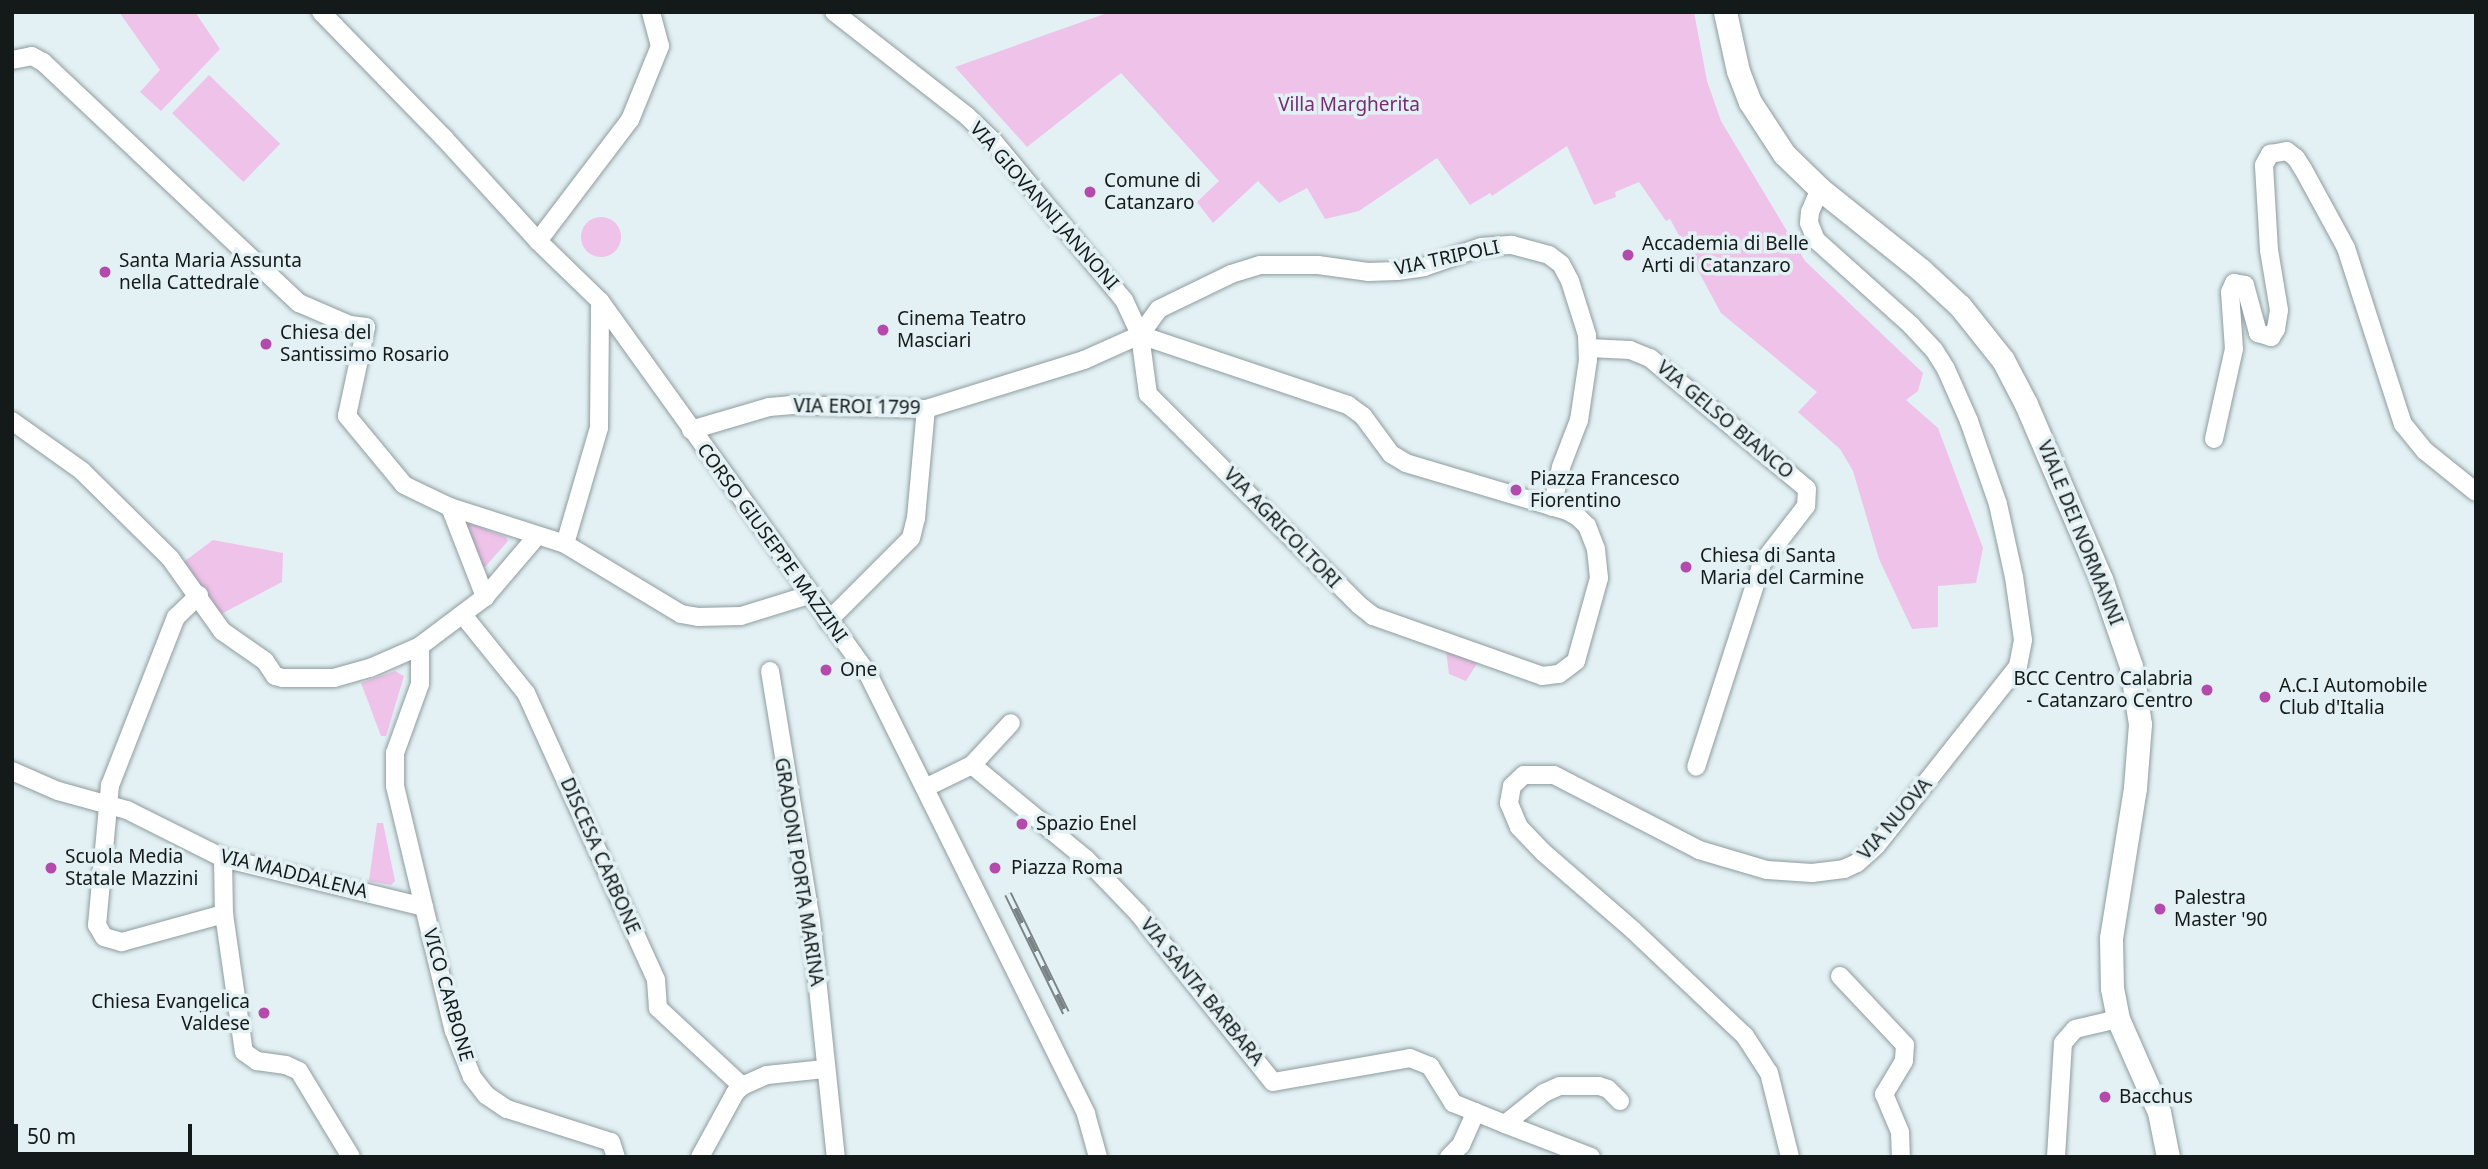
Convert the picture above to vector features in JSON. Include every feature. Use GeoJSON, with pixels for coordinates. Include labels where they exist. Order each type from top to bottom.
{"type":"FeatureCollection","features":[{"type":"Feature","properties":{"kind":"street","name":"CORSO GIUSEPPE MAZZINI"},"geometry":{"type":"LineString","coordinates":[[321,12],[444,138],[538,241],[600,301],[869,676],[1086,1114],[1098,1157]]}},
{"type":"Feature","properties":{"kind":"street"},"geometry":{"type":"LineString","coordinates":[[538,241],[630,120],[660,46],[651,12]]}},
{"type":"Feature","properties":{"kind":"street","name":"VIA GIOVANNI JANNONI"},"geometry":{"type":"LineString","coordinates":[[834,12],[967,116],[994,142],[1125,300],[1140,335]]}},
{"type":"Feature","properties":{"kind":"street","name":"VIALE DEI NORMANNI"},"geometry":{"type":"LineString","coordinates":[[1725,12],[1738,71],[1750,102],[1784,154],[1820,189],[1920,268],[1959,306],[2003,360],[2052,462],[2126,646],[2139,699],[2140,724],[2135,788],[2111,938],[2112,988],[2118,1019],[2159,1112],[2168,1157]]}},
{"type":"Feature","properties":{"kind":"street"},"geometry":{"type":"LineString","coordinates":[[12,60],[32,57],[43,62],[299,303],[350,326],[366,327],[347,416],[391,474],[404,485],[450,507],[565,544],[665,606],[698,618],[751,613],[809,595]]}},
{"type":"Feature","properties":{"kind":"street"},"geometry":{"type":"LineString","coordinates":[[2214,439],[2234,349],[2230,292],[2234,283],[2245,285],[2258,333],[2271,337],[2276,329],[2279,310],[2269,250],[2264,165],[2270,154],[2287,151],[2303,169],[2346,248],[2403,424],[2425,451],[2476,492]]}},
{"type":"Feature","properties":{"kind":"street","name":"VIA NUOVA"},"geometry":{"type":"LineString","coordinates":[[1790,1157],[1769,1073],[1751,1044],[1713,1004],[1543,852],[1519,827],[1511,815],[1509,803],[1512,786],[1517,780],[1524,775],[1544,773],[1564,779],[1699,850],[1786,872],[1812,873],[1844,869],[1857,863],[1876,846],[2018,666],[2023,640],[2006,540],[1989,472],[1969,421],[1946,369],[1934,350],[1912,326],[1816,240],[1809,223],[1810,212],[1820,189]]}},
{"type":"Feature","properties":{"kind":"street","name":"VIA TRIPOLI"},"geometry":{"type":"LineString","coordinates":[[1140,335],[1159,309],[1231,274],[1260,265],[1298,264],[1368,272],[1397,271],[1424,267],[1496,244],[1523,247],[1549,256],[1561,264],[1574,292],[1589,348],[1579,420],[1561,467],[1552,507]]}},
{"type":"Feature","properties":{"kind":"street"},"geometry":{"type":"LineString","coordinates":[[565,544],[599,428],[600,301]]}},
{"type":"Feature","properties":{"kind":"street"},"geometry":{"type":"LineString","coordinates":[[1140,335],[1348,405],[1363,416],[1391,454],[1406,463],[1552,507]]}},
{"type":"Feature","properties":{"kind":"street","name":"VIA EROI 1799"},"geometry":{"type":"LineString","coordinates":[[691,430],[769,407],[790,405],[926,409],[1084,360],[1140,335]]}},
{"type":"Feature","properties":{"kind":"street","name":"VIA AGRICOLTORI"},"geometry":{"type":"LineString","coordinates":[[1140,335],[1148,394],[1346,593],[1373,615],[1542,676],[1559,674],[1576,661],[1599,578],[1596,549],[1587,526],[1567,511],[1552,507]]}},
{"type":"Feature","properties":{"kind":"street","name":"VIA GELSO BIANCO"},"geometry":{"type":"LineString","coordinates":[[1589,348],[1630,350],[1650,358],[1807,488],[1806,506],[1762,563],[1696,767]]}},
{"type":"Feature","properties":{"kind":"street"},"geometry":{"type":"LineString","coordinates":[[828,621],[911,538],[916,518],[926,409]]}},
{"type":"Feature","properties":{"kind":"street"},"geometry":{"type":"LineString","coordinates":[[12,421],[82,471],[170,558],[200,595],[222,631],[265,661],[275,676],[283,678],[334,678],[370,668],[420,646],[485,597],[537,536]]}},
{"type":"Feature","properties":{"kind":"street"},"geometry":{"type":"LineString","coordinates":[[450,507],[485,597]]}},
{"type":"Feature","properties":{"kind":"street"},"geometry":{"type":"LineString","coordinates":[[200,595],[176,618],[110,785],[96,920],[102,935],[112,941],[126,941],[224,914]]}},
{"type":"Feature","properties":{"kind":"street","name":"DISCESA CARBONE"},"geometry":{"type":"LineString","coordinates":[[463,615],[526,693],[656,980],[658,1008],[742,1086]]}},
{"type":"Feature","properties":{"kind":"street"},"geometry":{"type":"LineString","coordinates":[[420,646],[420,684],[395,753],[393,775],[424,907]]}},
{"type":"Feature","properties":{"kind":"street","name":"GRADONI PORTA MARINA"},"geometry":{"type":"LineString","coordinates":[[770,671],[811,921],[836,1157]]}},
{"type":"Feature","properties":{"kind":"street"},"geometry":{"type":"LineString","coordinates":[[925,788],[972,765],[1011,723]]}},
{"type":"Feature","properties":{"kind":"street","name":"VIA SANTA BARBARA"},"geometry":{"type":"LineString","coordinates":[[972,765],[1086,859],[1138,913],[1273,1082],[1410,1058],[1430,1066],[1453,1102],[1476,1112]]}},
{"type":"Feature","properties":{"kind":"street","name":"VIA MADDALENA"},"geometry":{"type":"LineString","coordinates":[[12,771],[58,791],[127,810],[223,858],[424,907]]}},
{"type":"Feature","properties":{"kind":"street"},"geometry":{"type":"LineString","coordinates":[[223,858],[224,914],[244,1052],[257,1061],[286,1065],[299,1071],[351,1157]]}},
{"type":"Feature","properties":{"kind":"street","name":"VICO CARBONE"},"geometry":{"type":"LineString","coordinates":[[424,907],[454,1031],[478,1086],[507,1109],[611,1142],[616,1157]]}},
{"type":"Feature","properties":{"kind":"street"},"geometry":{"type":"LineString","coordinates":[[1840,976],[1905,1045],[1904,1061],[1884,1094],[1900,1132],[1901,1157]]}},
{"type":"Feature","properties":{"kind":"street"},"geometry":{"type":"LineString","coordinates":[[2056,1157],[2063,1043],[2074,1029],[2086,1024],[2118,1019]]}},
{"type":"Feature","properties":{"kind":"street"},"geometry":{"type":"LineString","coordinates":[[700,1157],[722,1114],[742,1086],[767,1075],[825,1069]]}},
{"type":"Feature","properties":{"kind":"street"},"geometry":{"type":"LineString","coordinates":[[1505,1124],[1544,1093],[1560,1086],[1599,1086],[1608,1089],[1620,1101]]}},
{"type":"Feature","properties":{"kind":"street"},"geometry":{"type":"LineString","coordinates":[[1449,1157],[1461,1145],[1476,1112],[1591,1157]]}},
{"type":"Feature","properties":{"kind":"green space"},"geometry":{"type":"Polygon","coordinates":[[[119,12],[195,12],[220,49],[161,111],[140,92],[160,70],[119,12]]]}},
{"type":"Feature","properties":{"kind":"green space","name":"Villa Margherita"},"geometry":{"type":"Polygon","coordinates":[[[1110,12],[1694,12],[1707,81],[1721,121],[1805,261],[1923,373],[1918,391],[1906,400],[1938,428],[1983,548],[1976,583],[1938,586],[1938,627],[1912,629],[1879,559],[1853,471],[1840,449],[1798,412],[1817,392],[1721,313],[1670,219],[1666,221],[1639,182],[1615,192],[1616,197],[1594,205],[1567,146],[1492,196],[1490,193],[1470,205],[1437,158],[1359,211],[1325,219],[1307,188],[1279,203],[1258,181],[1213,223],[1197,202],[1219,181],[1121,73],[1027,147],[955,67],[1110,12]]]}},
{"type":"Feature","properties":{"kind":"green space"},"geometry":{"type":"Polygon","coordinates":[[[209,75],[280,144],[243,182],[172,113],[209,75]]]}},
{"type":"Feature","properties":{"kind":"green space"},"geometry":{"type":"Polygon","coordinates":[[[601,217],[615,223],[621,237],[615,251],[601,257],[587,251],[581,237],[587,223],[601,217]]]}},
{"type":"Feature","properties":{"kind":"green space"},"geometry":{"type":"Polygon","coordinates":[[[469,523],[506,537],[508,541],[485,567],[481,566],[465,526],[469,523]]]}},
{"type":"Feature","properties":{"kind":"green space"},"geometry":{"type":"Polygon","coordinates":[[[213,540],[283,553],[282,582],[221,614],[181,564],[213,540]]]}},
{"type":"Feature","properties":{"kind":"green space"},"geometry":{"type":"Polygon","coordinates":[[[1446,651],[1478,662],[1466,681],[1449,674],[1446,651]]]}},
{"type":"Feature","properties":{"kind":"green space"},"geometry":{"type":"Polygon","coordinates":[[[395,671],[404,676],[386,736],[381,736],[361,683],[395,671]]]}},
{"type":"Feature","properties":{"kind":"green space"},"geometry":{"type":"Polygon","coordinates":[[[377,823],[383,823],[395,881],[391,885],[369,881],[377,823]]]}},
{"type":"Feature","properties":{"kind":"railway"},"geometry":{"type":"LineString","coordinates":[[1008,894],[1066,1013]]}},
{"type":"Feature","properties":{"kind":"place","name":"Comune di Catanzaro"},"geometry":{"type":"Point","coordinates":[1090,192]}},
{"type":"Feature","properties":{"kind":"place","name":"Accademia di Belle Arti di Catanzaro"},"geometry":{"type":"Point","coordinates":[1628,255]}},
{"type":"Feature","properties":{"kind":"place","name":"Santa Maria Assunta nella Cattedrale"},"geometry":{"type":"Point","coordinates":[105,272]}},
{"type":"Feature","properties":{"kind":"place","name":"Cinema Teatro Masciari"},"geometry":{"type":"Point","coordinates":[883,330]}},
{"type":"Feature","properties":{"kind":"place","name":"Chiesa del Santissimo Rosario"},"geometry":{"type":"Point","coordinates":[266,344]}},
{"type":"Feature","properties":{"kind":"place","name":"Piazza Francesco Fiorentino"},"geometry":{"type":"Point","coordinates":[1516,490]}},
{"type":"Feature","properties":{"kind":"place","name":"Chiesa di Santa Maria del Carmine"},"geometry":{"type":"Point","coordinates":[1686,567]}},
{"type":"Feature","properties":{"kind":"place","name":"One"},"geometry":{"type":"Point","coordinates":[826,670]}},
{"type":"Feature","properties":{"kind":"place","name":"BCC Centro Calabria - Catanzaro Centro"},"geometry":{"type":"Point","coordinates":[2207,690]}},
{"type":"Feature","properties":{"kind":"place","name":"A.C.I Automobile Club d'Italia"},"geometry":{"type":"Point","coordinates":[2265,697]}},
{"type":"Feature","properties":{"kind":"place","name":"Spazio Enel"},"geometry":{"type":"Point","coordinates":[1022,824]}},
{"type":"Feature","properties":{"kind":"place","name":"Scuola Media Statale Mazzini"},"geometry":{"type":"Point","coordinates":[51,868]}},
{"type":"Feature","properties":{"kind":"place","name":"Piazza Roma"},"geometry":{"type":"Point","coordinates":[995,868]}},
{"type":"Feature","properties":{"kind":"place","name":"Palestra Master '90"},"geometry":{"type":"Point","coordinates":[2160,909]}},
{"type":"Feature","properties":{"kind":"place","name":"Chiesa Evangelica Valdese"},"geometry":{"type":"Point","coordinates":[264,1013]}},
{"type":"Feature","properties":{"kind":"place","name":"Bacchus"},"geometry":{"type":"Point","coordinates":[2105,1097]}}]}
